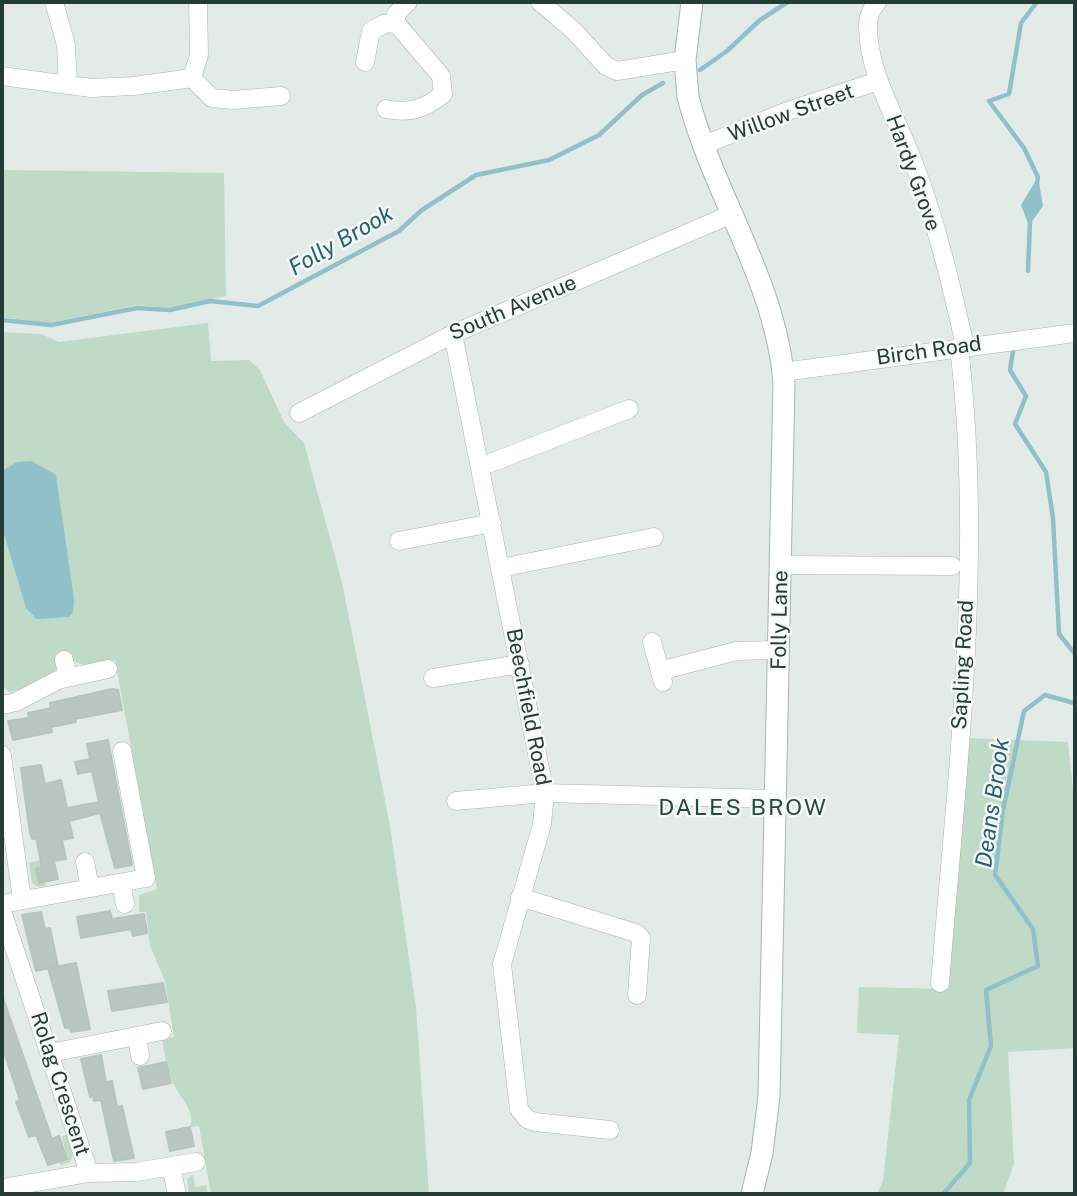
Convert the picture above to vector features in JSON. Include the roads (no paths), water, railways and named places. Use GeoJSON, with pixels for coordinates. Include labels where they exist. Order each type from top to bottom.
{"type":"FeatureCollection","features":[{"type":"Feature","properties":{"kind":"main road","name":"Folly Lane"},"geometry":{"type":"LineString","coordinates":[[692,2],[685,60],[688,97],[773,324],[783,372],[769,1096],[762,1153],[752,1194]]}},
{"type":"Feature","properties":{"kind":"street"},"geometry":{"type":"LineString","coordinates":[[54,2],[66,45],[68,85]]}},
{"type":"Feature","properties":{"kind":"street"},"geometry":{"type":"LineString","coordinates":[[192,78],[199,55],[198,2]]}},
{"type":"Feature","properties":{"kind":"street"},"geometry":{"type":"LineString","coordinates":[[386,109],[416,111],[443,94],[441,76],[396,23],[396,14],[408,2]]}},
{"type":"Feature","properties":{"kind":"street"},"geometry":{"type":"LineString","coordinates":[[540,2],[573,30],[606,66],[617,71],[685,60]]}},
{"type":"Feature","properties":{"kind":"street","name":"Hardy Grove"},"geometry":{"type":"LineString","coordinates":[[877,2],[869,12],[868,27],[878,81],[923,191],[955,298],[962,346]]}},
{"type":"Feature","properties":{"kind":"street"},"geometry":{"type":"LineString","coordinates":[[365,62],[371,31],[384,24],[396,23]]}},
{"type":"Feature","properties":{"kind":"street"},"geometry":{"type":"LineString","coordinates":[[2,76],[112,88],[192,78]]}},
{"type":"Feature","properties":{"kind":"street"},"geometry":{"type":"LineString","coordinates":[[192,78],[212,98],[233,100],[281,96]]}},
{"type":"Feature","properties":{"kind":"street","name":"Willow Street"},"geometry":{"type":"LineString","coordinates":[[704,145],[785,112],[878,81]]}},
{"type":"Feature","properties":{"kind":"street","name":"South Avenue"},"geometry":{"type":"LineString","coordinates":[[299,413],[453,334],[732,214]]}},
{"type":"Feature","properties":{"kind":"street","name":"Birch Road"},"geometry":{"type":"LineString","coordinates":[[783,372],[1075,332]]}},
{"type":"Feature","properties":{"kind":"street","name":"Beechfield Road"},"geometry":{"type":"LineString","coordinates":[[453,334],[545,793],[542,824],[502,964],[519,1109],[527,1119],[535,1122],[610,1130]]}},
{"type":"Feature","properties":{"kind":"street","name":"Sapling Road"},"geometry":{"type":"LineString","coordinates":[[940,983],[966,659],[966,432],[962,346]]}},
{"type":"Feature","properties":{"kind":"street"},"geometry":{"type":"LineString","coordinates":[[480,467],[629,408]]}},
{"type":"Feature","properties":{"kind":"street"},"geometry":{"type":"LineString","coordinates":[[399,541],[492,523]]}},
{"type":"Feature","properties":{"kind":"street"},"geometry":{"type":"LineString","coordinates":[[501,568],[654,537]]}},
{"type":"Feature","properties":{"kind":"street"},"geometry":{"type":"LineString","coordinates":[[781,565],[952,566]]}},
{"type":"Feature","properties":{"kind":"street"},"geometry":{"type":"LineString","coordinates":[[652,642],[662,677],[736,651],[779,650]]}},
{"type":"Feature","properties":{"kind":"street"},"geometry":{"type":"LineString","coordinates":[[433,678],[520,664]]}},
{"type":"Feature","properties":{"kind":"street"},"geometry":{"type":"LineString","coordinates":[[2,705],[16,702],[66,669],[108,669]]}},
{"type":"Feature","properties":{"kind":"street"},"geometry":{"type":"LineString","coordinates":[[2,904],[146,878],[122,751]]}},
{"type":"Feature","properties":{"kind":"street"},"geometry":{"type":"LineString","coordinates":[[2,755],[22,900]]}},
{"type":"Feature","properties":{"kind":"street"},"geometry":{"type":"LineString","coordinates":[[456,801],[545,793],[775,799]]}},
{"type":"Feature","properties":{"kind":"street"},"geometry":{"type":"LineString","coordinates":[[85,862],[90,888]]}},
{"type":"Feature","properties":{"kind":"street"},"geometry":{"type":"LineString","coordinates":[[121,883],[125,904]]}},
{"type":"Feature","properties":{"kind":"street"},"geometry":{"type":"LineString","coordinates":[[520,897],[636,933],[641,938],[637,995]]}},
{"type":"Feature","properties":{"kind":"street","name":"Rolag Crescent"},"geometry":{"type":"LineString","coordinates":[[2,911],[89,1173],[2,1188]]}},
{"type":"Feature","properties":{"kind":"street"},"geometry":{"type":"LineString","coordinates":[[50,1052],[162,1031]]}},
{"type":"Feature","properties":{"kind":"street"},"geometry":{"type":"LineString","coordinates":[[137,1036],[140,1056]]}},
{"type":"Feature","properties":{"kind":"street"},"geometry":{"type":"LineString","coordinates":[[89,1173],[128,1173],[197,1162]]}},
{"type":"Feature","properties":{"kind":"street"},"geometry":{"type":"LineString","coordinates":[[172,1166],[176,1190]]}},
{"type":"Feature","properties":{"kind":"water"},"geometry":{"type":"Polygon","coordinates":[[[1038,177],[1043,206],[1029,226],[1021,205],[1038,177]]]}},
{"type":"Feature","properties":{"kind":"water"},"geometry":{"type":"Polygon","coordinates":[[[32,461],[56,475],[74,599],[73,612],[69,617],[37,619],[26,608],[2,527],[2,471],[17,462],[32,461]]]}},
{"type":"Feature","properties":{"kind":"waterway","name":"Folly Brook"},"geometry":{"type":"LineString","coordinates":[[700,70],[727,51],[760,20],[788,2]]}},
{"type":"Feature","properties":{"kind":"waterway","name":"Deans Brook"},"geometry":{"type":"LineString","coordinates":[[1037,2],[1021,23],[1009,94],[989,101],[1024,148],[1038,177],[1037,183]]}},
{"type":"Feature","properties":{"kind":"waterway","name":"Folly Brook"},"geometry":{"type":"LineString","coordinates":[[2,320],[51,325],[137,308],[170,310],[210,301],[258,306],[399,231],[422,210],[476,175],[549,160],[599,135],[642,95],[663,83]]}},
{"type":"Feature","properties":{"kind":"waterway"},"geometry":{"type":"LineString","coordinates":[[1028,271],[1030,222]]}},
{"type":"Feature","properties":{"kind":"waterway","name":"Deans Brook"},"geometry":{"type":"LineString","coordinates":[[1013,351],[1010,370],[1026,396],[1015,424],[1046,472],[1053,518],[1059,634],[1075,654]]}},
{"type":"Feature","properties":{"kind":"waterway","name":"Deans Brook"},"geometry":{"type":"LineString","coordinates":[[943,1194],[970,1163],[969,1100],[991,1046],[986,990],[1038,966],[1033,929],[995,875],[1003,810],[1024,711],[1045,695],[1074,703],[1075,700]]}},
{"type":"Feature","properties":{"kind":"district","name":"DALES BROW"},"geometry":{"type":"Point","coordinates":[743,808]}}]}
